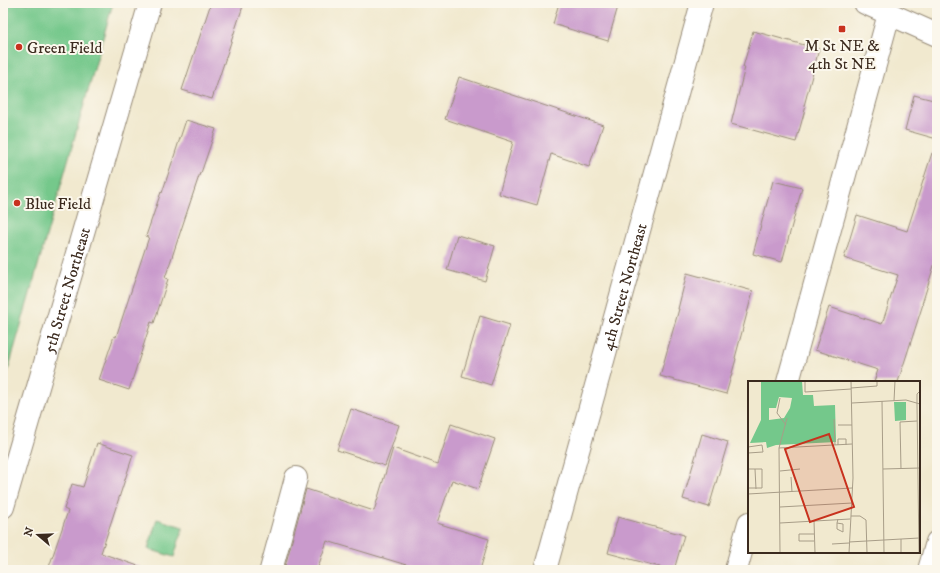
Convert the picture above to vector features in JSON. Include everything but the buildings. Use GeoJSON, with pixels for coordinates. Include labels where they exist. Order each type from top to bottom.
{"type":"FeatureCollection","features":[{"type":"Feature","properties":{"kind":"street","name":"5th Street Northeast"},"geometry":{"type":"LineString","coordinates":[[3,507],[150,3]]}},
{"type":"Feature","properties":{"kind":"street","name":"4th Street Northeast"},"geometry":{"type":"LineString","coordinates":[[545,570],[702,3]]}},
{"type":"Feature","properties":{"kind":"street"},"geometry":{"type":"LineString","coordinates":[[865,3],[937,35]]}},
{"type":"Feature","properties":{"kind":"street"},"geometry":{"type":"LineString","coordinates":[[788,381],[889,14]]}},
{"type":"Feature","properties":{"kind":"street"},"geometry":{"type":"LineString","coordinates":[[271,570],[296,478]]}},
{"type":"Feature","properties":{"kind":"street"},"geometry":{"type":"LineString","coordinates":[[736,570],[748,527]]}},
{"type":"Feature","properties":{"kind":"street"},"geometry":{"type":"LineString","coordinates":[[929,570],[937,542]]}},
{"type":"Feature","properties":{"kind":"green space"},"geometry":{"type":"Polygon","coordinates":[[[3,3],[113,3],[3,388],[3,3]]]}},
{"type":"Feature","properties":{"kind":"green space"},"geometry":{"type":"Polygon","coordinates":[[[157,519],[183,527],[174,557],[148,549],[157,519]]]}},
{"type":"Feature","properties":{"kind":"place","name":"M St NE & 4th St NE"},"geometry":{"type":"Point","coordinates":[842,29]}},
{"type":"Feature","properties":{"kind":"place","name":"Green Field"},"geometry":{"type":"Point","coordinates":[19,47]}},
{"type":"Feature","properties":{"kind":"place","name":"Blue Field"},"geometry":{"type":"Point","coordinates":[17,203]}}]}
